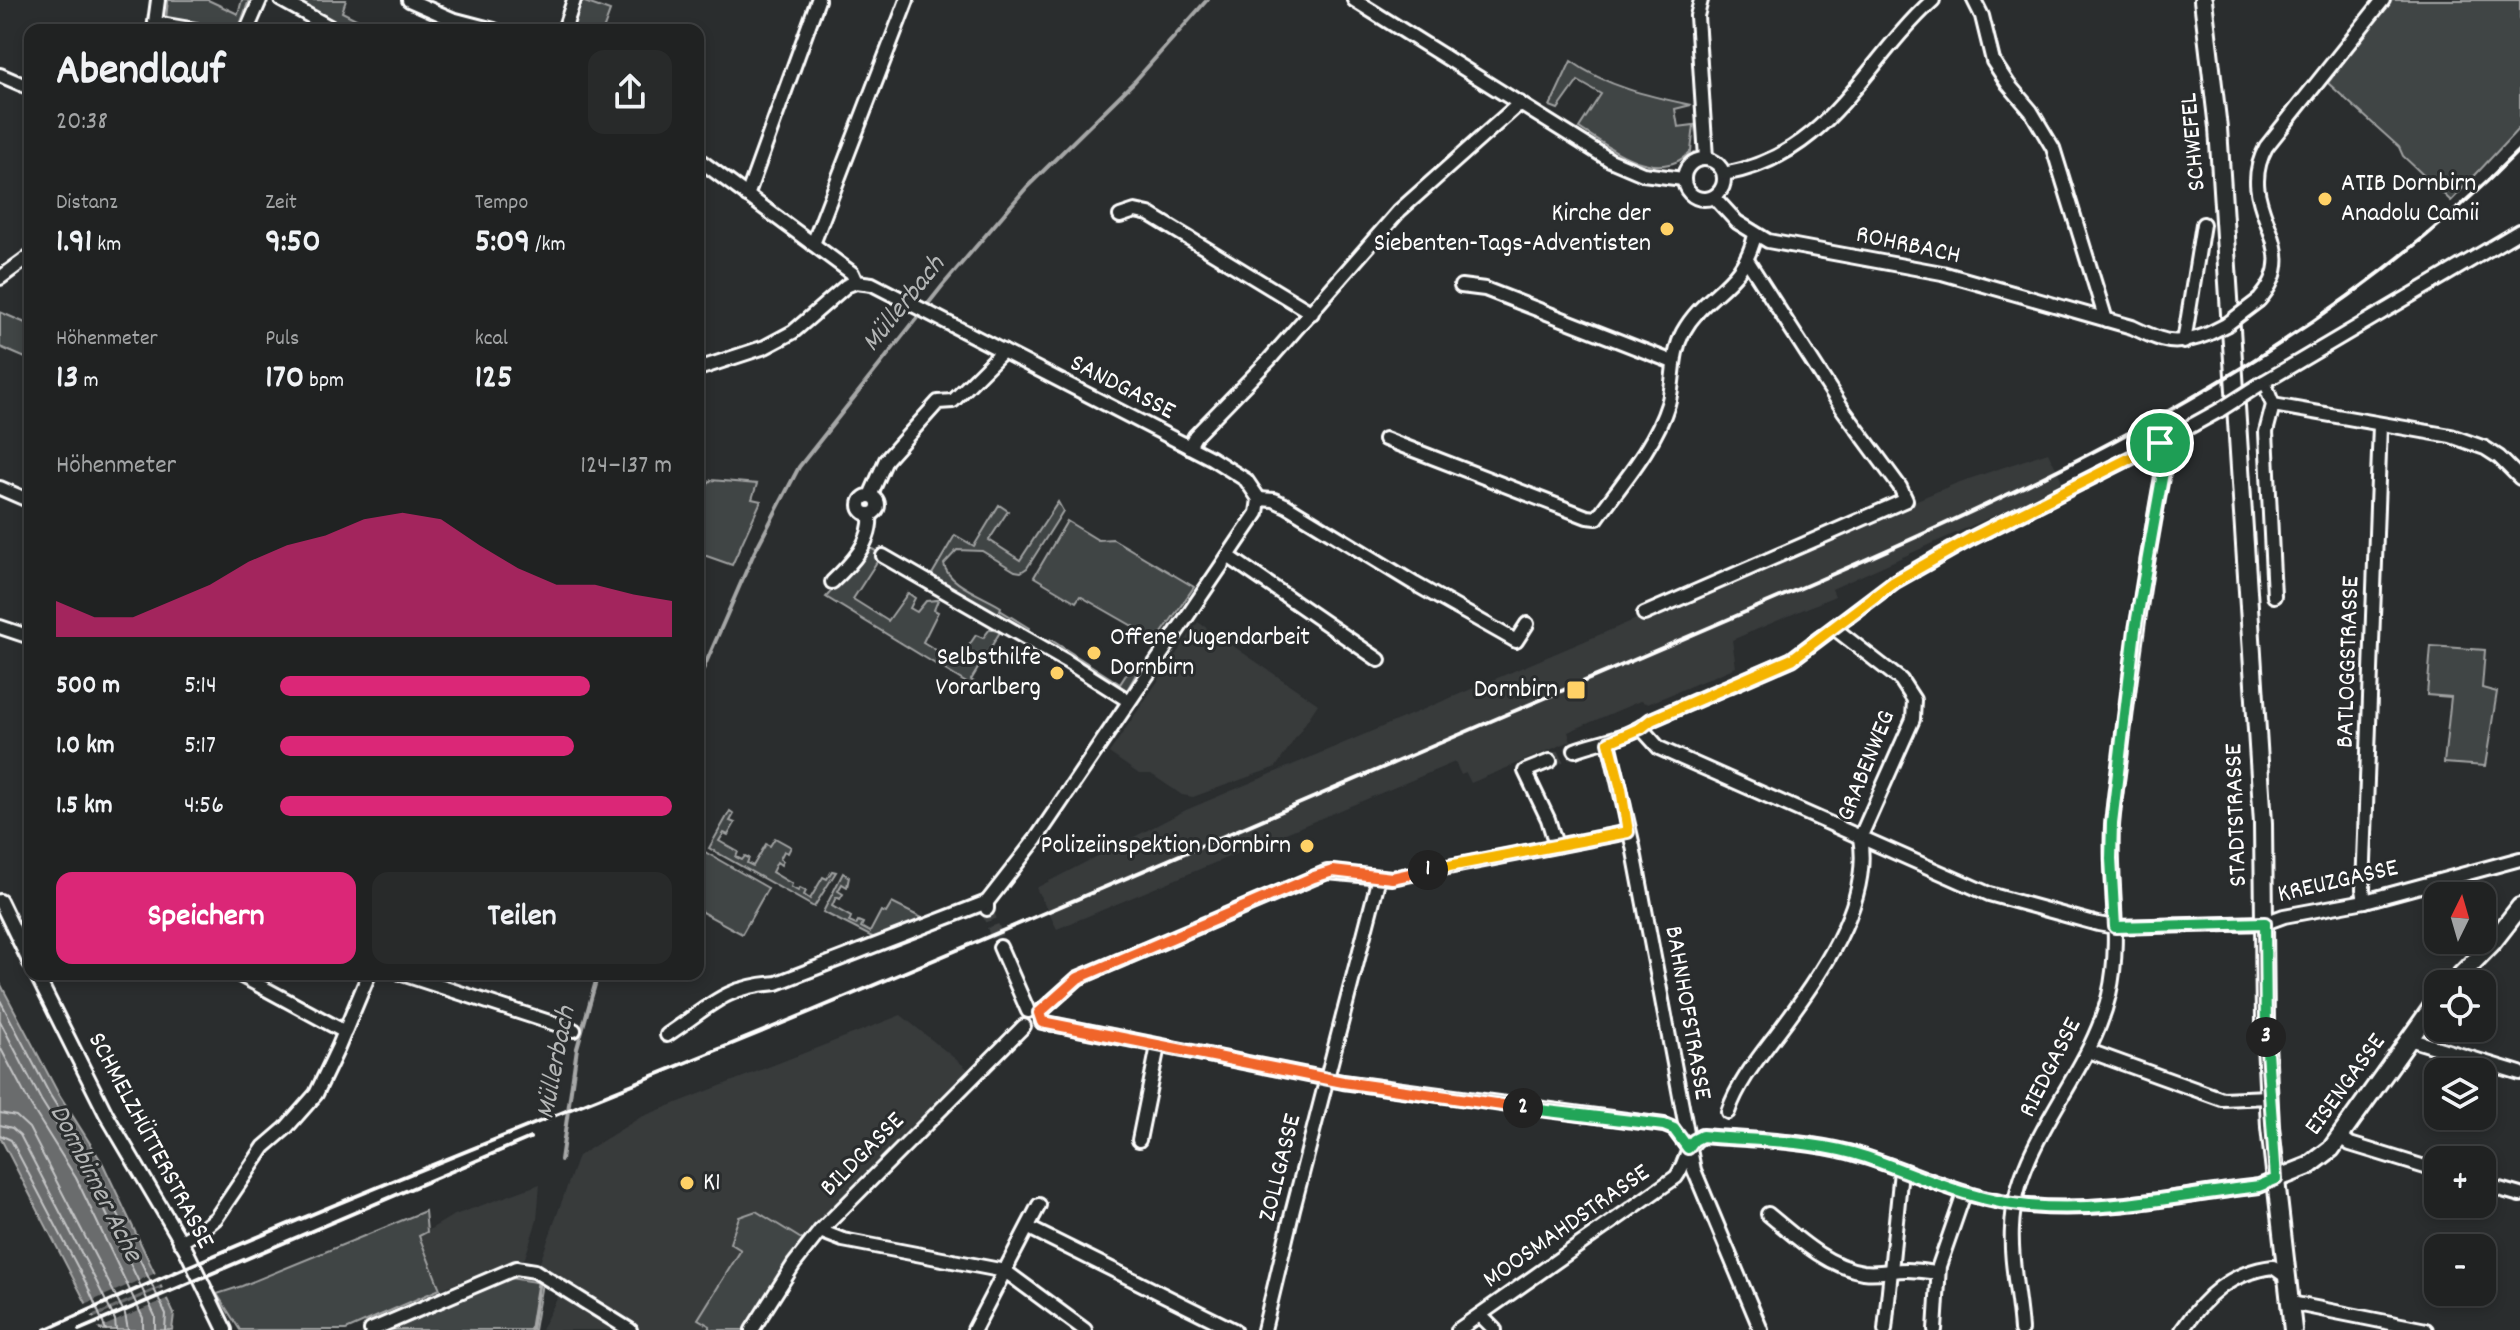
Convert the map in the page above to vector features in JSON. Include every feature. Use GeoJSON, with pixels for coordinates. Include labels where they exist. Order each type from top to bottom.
{"type":"FeatureCollection","features":[{"type":"Feature","properties":{"kind":"main road","name":"SCHWEFEL"},"geometry":{"type":"LineString","coordinates":[[2203,0],[2218,128],[2239,440]]}},
{"type":"Feature","properties":{"kind":"main road","name":"STADTSTRASSE"},"geometry":{"type":"LineString","coordinates":[[2239,440],[2263,823],[2269,1097],[2293,1330]]}},
{"type":"Feature","properties":{"kind":"main road"},"geometry":{"type":"LineString","coordinates":[[2466,970],[2520,907]]}},
{"type":"Feature","properties":{"kind":"main road","name":"EISENGASSE"},"geometry":{"type":"LineString","coordinates":[[2276,1179],[2323,1157],[2341,1137],[2424,1018]]}},
{"type":"Feature","properties":{"kind":"street"},"geometry":{"type":"LineString","coordinates":[[155,24],[158,0]]}},
{"type":"Feature","properties":{"kind":"street"},"geometry":{"type":"LineString","coordinates":[[250,24],[260,0]]}},
{"type":"Feature","properties":{"kind":"street"},"geometry":{"type":"LineString","coordinates":[[281,0],[324,24]]}},
{"type":"Feature","properties":{"kind":"street"},"geometry":{"type":"LineString","coordinates":[[409,0],[471,24]]}},
{"type":"Feature","properties":{"kind":"street"},"geometry":{"type":"LineString","coordinates":[[566,24],[574,0]]}},
{"type":"Feature","properties":{"kind":"street"},"geometry":{"type":"LineString","coordinates":[[747,196],[818,0]]}},
{"type":"Feature","properties":{"kind":"street"},"geometry":{"type":"LineString","coordinates":[[813,244],[907,0]]}},
{"type":"Feature","properties":{"kind":"street","name":"ROHRBACH"},"geometry":{"type":"LineString","coordinates":[[1354,0],[1610,160],[1643,174],[1683,179],[1685,188],[1695,197],[1714,197],[1737,222],[1755,235],[1792,247],[1942,273],[2132,327],[2157,339],[2184,342]]}},
{"type":"Feature","properties":{"kind":"street"},"geometry":{"type":"LineString","coordinates":[[1701,0],[1697,30],[1706,158]]}},
{"type":"Feature","properties":{"kind":"street"},"geometry":{"type":"LineString","coordinates":[[1724,174],[1778,158],[1824,124],[1847,101],[1916,15],[1933,0]]}},
{"type":"Feature","properties":{"kind":"street"},"geometry":{"type":"LineString","coordinates":[[1974,0],[1982,16],[1993,61],[2031,111],[2053,148],[2106,320]]}},
{"type":"Feature","properties":{"kind":"street"},"geometry":{"type":"LineString","coordinates":[[2203,224],[2184,342],[2226,325],[2270,288],[2278,259],[2256,188],[2259,160],[2266,147],[2383,0]]}},
{"type":"Feature","properties":{"kind":"street"},"geometry":{"type":"LineString","coordinates":[[0,75],[24,85]]}},
{"type":"Feature","properties":{"kind":"street","name":"SANDGASSE"},"geometry":{"type":"LineString","coordinates":[[856,282],[872,284],[1189,447],[1195,436],[1312,313],[1399,211],[1520,103]]}},
{"type":"Feature","properties":{"kind":"street"},"geometry":{"type":"LineString","coordinates":[[1683,179],[1689,164],[1706,158],[1718,163],[1724,174],[1723,187],[1714,197]]}},
{"type":"Feature","properties":{"kind":"street"},"geometry":{"type":"LineString","coordinates":[[704,164],[852,273],[856,282],[846,286],[793,332],[765,347],[704,367]]}},
{"type":"Feature","properties":{"kind":"street"},"geometry":{"type":"LineString","coordinates":[[1120,216],[1135,211],[1149,214],[1312,313]]}},
{"type":"Feature","properties":{"kind":"street"},"geometry":{"type":"LineString","coordinates":[[1575,750],[1609,742],[1641,728],[1651,720],[1792,659],[1894,582],[2220,410],[2520,231]]}},
{"type":"Feature","properties":{"kind":"street"},"geometry":{"type":"LineString","coordinates":[[1385,439],[1587,517],[1597,518],[1662,421],[1669,401],[1673,362],[1683,333],[1698,312],[1738,275],[1747,260],[1755,235]]}},
{"type":"Feature","properties":{"kind":"street"},"geometry":{"type":"LineString","coordinates":[[0,278],[24,260]]}},
{"type":"Feature","properties":{"kind":"street"},"geometry":{"type":"LineString","coordinates":[[1644,614],[1906,500],[1900,487],[1844,411],[1747,260]]}},
{"type":"Feature","properties":{"kind":"street"},"geometry":{"type":"LineString","coordinates":[[1461,286],[1485,289],[1673,362]]}},
{"type":"Feature","properties":{"kind":"street"},"geometry":{"type":"LineString","coordinates":[[832,582],[859,555],[870,526],[870,514],[878,506],[876,499],[870,496],[886,460],[938,402],[953,401],[1003,351]]}},
{"type":"Feature","properties":{"kind":"street"},"geometry":{"type":"LineString","coordinates":[[2262,384],[2273,405],[2266,432],[2274,596]]}},
{"type":"Feature","properties":{"kind":"street"},"geometry":{"type":"LineString","coordinates":[[2273,405],[2451,436],[2485,448],[2520,478]]}},
{"type":"Feature","properties":{"kind":"street","name":"BATLOGGSTRASSE"},"geometry":{"type":"LineString","coordinates":[[2365,901],[2380,425]]}},
{"type":"Feature","properties":{"kind":"street","name":"RIEDGASSE"},"geometry":{"type":"LineString","coordinates":[[2021,1330],[2011,1227],[2015,1205],[2043,1129],[2089,1051],[2108,996],[2116,957],[2112,823],[2135,630],[2165,461],[2160,443]]}},
{"type":"Feature","properties":{"kind":"street"},"geometry":{"type":"LineString","coordinates":[[1189,447],[1246,480],[1259,499],[1287,506],[1516,641],[1527,624]]}},
{"type":"Feature","properties":{"kind":"street"},"geometry":{"type":"LineString","coordinates":[[0,488],[24,498]]}},
{"type":"Feature","properties":{"kind":"street"},"geometry":{"type":"LineString","coordinates":[[667,1035],[722,995],[749,985],[777,983],[987,905],[1036,839],[1257,513],[1259,499]]}},
{"type":"Feature","properties":{"kind":"street"},"geometry":{"type":"LineString","coordinates":[[883,556],[1066,661],[1129,701]]}},
{"type":"Feature","properties":{"kind":"street"},"geometry":{"type":"LineString","coordinates":[[1228,556],[1379,660]]}},
{"type":"Feature","properties":{"kind":"street"},"geometry":{"type":"LineString","coordinates":[[0,627],[24,635]]}},
{"type":"Feature","properties":{"kind":"street","name":"GRABENWEG"},"geometry":{"type":"LineString","coordinates":[[1728,1112],[1735,1090],[1787,1020],[1851,913],[1861,876],[1863,851],[1860,838],[1910,727],[1914,700],[1901,680],[1834,628]]}},
{"type":"Feature","properties":{"kind":"street","name":"KREUZGASSE"},"geometry":{"type":"LineString","coordinates":[[1641,728],[1659,748],[1989,894],[2081,921],[2115,927],[2265,923],[2284,916],[2365,901],[2520,859]]}},
{"type":"Feature","properties":{"kind":"street","name":"BAHNHOFSTRASSE"},"geometry":{"type":"LineString","coordinates":[[1609,742],[1648,923],[1688,1148],[1700,1188],[1761,1330]]}},
{"type":"Feature","properties":{"kind":"street"},"geometry":{"type":"LineString","coordinates":[[1550,761],[1525,771],[1548,819],[1556,845]]}},
{"type":"Feature","properties":{"kind":"street"},"geometry":{"type":"LineString","coordinates":[[1036,1015],[1078,978],[1333,871],[1392,878],[1628,832]]}},
{"type":"Feature","properties":{"kind":"street","name":"ZOLLGASSE"},"geometry":{"type":"LineString","coordinates":[[1264,1330],[1379,877]]}},
{"type":"Feature","properties":{"kind":"street"},"geometry":{"type":"LineString","coordinates":[[0,901],[24,951]]}},
{"type":"Feature","properties":{"kind":"street"},"geometry":{"type":"LineString","coordinates":[[1000,947],[1036,1015],[1158,1046],[1327,1079],[1664,1125],[1674,1129],[1688,1148],[1702,1136],[1801,1144],[1856,1155],[1964,1194],[2015,1205],[2122,1206],[2259,1186],[2276,1179]]}},
{"type":"Feature","properties":{"kind":"street","name":"SCHMELZHÜTTERSTRASSE"},"geometry":{"type":"LineString","coordinates":[[39,980],[106,1114],[180,1242],[225,1330]]}},
{"type":"Feature","properties":{"kind":"street"},"geometry":{"type":"LineString","coordinates":[[249,980],[345,1032]]}},
{"type":"Feature","properties":{"kind":"street"},"geometry":{"type":"LineString","coordinates":[[180,1242],[216,1218],[264,1147],[293,1121],[316,1094],[367,980]]}},
{"type":"Feature","properties":{"kind":"street"},"geometry":{"type":"LineString","coordinates":[[420,980],[574,1030]]}},
{"type":"Feature","properties":{"kind":"street","name":"BILDGASSE"},"geometry":{"type":"LineString","coordinates":[[752,1330],[794,1264],[820,1231],[1024,1026],[1030,1030],[1036,1029],[1036,1015]]}},
{"type":"Feature","properties":{"kind":"street"},"geometry":{"type":"LineString","coordinates":[[2409,1039],[2520,1073]]}},
{"type":"Feature","properties":{"kind":"street"},"geometry":{"type":"LineString","coordinates":[[1139,1140],[1158,1046]]}},
{"type":"Feature","properties":{"kind":"street"},"geometry":{"type":"LineString","coordinates":[[2089,1051],[2222,1099],[2269,1097]]}},
{"type":"Feature","properties":{"kind":"street"},"geometry":{"type":"LineString","coordinates":[[2341,1137],[2350,1144],[2424,1167]]}},
{"type":"Feature","properties":{"kind":"street","name":"MOOSMAHDSTRASSE"},"geometry":{"type":"LineString","coordinates":[[1458,1330],[1676,1177],[1682,1170],[1688,1148]]}},
{"type":"Feature","properties":{"kind":"street"},"geometry":{"type":"LineString","coordinates":[[1885,1330],[1901,1171]]}},
{"type":"Feature","properties":{"kind":"street"},"geometry":{"type":"LineString","coordinates":[[2496,1188],[2520,1195]]}},
{"type":"Feature","properties":{"kind":"street"},"geometry":{"type":"LineString","coordinates":[[1935,1330],[1938,1273],[1949,1230],[1964,1194]]}},
{"type":"Feature","properties":{"kind":"street"},"geometry":{"type":"LineString","coordinates":[[974,1330],[1039,1205]]}},
{"type":"Feature","properties":{"kind":"street"},"geometry":{"type":"LineString","coordinates":[[1768,1214],[1809,1248],[1835,1263],[1861,1272],[1905,1270],[1938,1273]]}},
{"type":"Feature","properties":{"kind":"street"},"geometry":{"type":"LineString","coordinates":[[1029,1228],[1234,1330]]}},
{"type":"Feature","properties":{"kind":"street"},"geometry":{"type":"LineString","coordinates":[[820,1231],[843,1240],[1005,1271],[1085,1330]]}},
{"type":"Feature","properties":{"kind":"street"},"geometry":{"type":"LineString","coordinates":[[2182,1330],[2207,1297],[2243,1273],[2273,1267],[2287,1277]]}},
{"type":"Feature","properties":{"kind":"street"},"geometry":{"type":"LineString","coordinates":[[371,1330],[507,1270],[535,1272],[630,1330]]}},
{"type":"Feature","properties":{"kind":"street"},"geometry":{"type":"LineString","coordinates":[[2291,1303],[2426,1330]]}},
{"type":"Feature","properties":{"kind":"street"},"geometry":{"type":"LineString","coordinates":[[1480,1315],[1495,1330]]}},
{"type":"Feature","properties":{"kind":"shaded area"},"geometry":{"type":"Polygon","coordinates":[[[168,0],[208,0],[238,14],[242,0],[249,0],[240,24],[199,24],[166,19],[168,0]]]}},
{"type":"Feature","properties":{"kind":"shaded area"},"geometry":{"type":"Polygon","coordinates":[[[295,0],[346,0],[342,12],[366,24],[337,24],[295,0]]]}},
{"type":"Feature","properties":{"kind":"shaded area"},"geometry":{"type":"Polygon","coordinates":[[[579,0],[610,11],[605,24],[570,24],[579,0]]]}},
{"type":"Feature","properties":{"kind":"shaded area"},"geometry":{"type":"Polygon","coordinates":[[[2390,0],[2520,0],[2520,127],[2451,201],[2403,156],[2399,147],[2328,83],[2390,0]]]}},
{"type":"Feature","properties":{"kind":"shaded area"},"geometry":{"type":"Polygon","coordinates":[[[1571,61],[1614,84],[1691,105],[1675,109],[1678,127],[1694,125],[1691,151],[1678,161],[1664,165],[1649,164],[1620,153],[1579,128],[1601,94],[1578,81],[1558,109],[1550,106],[1571,61]]]}},
{"type":"Feature","properties":{"kind":"shaded area"},"geometry":{"type":"Polygon","coordinates":[[[0,312],[24,322],[24,357],[0,347],[0,312]]]}},
{"type":"Feature","properties":{"kind":"shaded area"},"geometry":{"type":"Polygon","coordinates":[[[2048,452],[2064,484],[1832,589],[1835,596],[1732,640],[1736,667],[1648,704],[1640,701],[1568,732],[1571,741],[1471,783],[1466,773],[1461,775],[1455,762],[1057,929],[1036,888],[1186,810],[1957,483],[2048,452]]]}},
{"type":"Feature","properties":{"kind":"shaded area"},"geometry":{"type":"Polygon","coordinates":[[[711,480],[757,484],[752,499],[761,501],[732,565],[704,555],[704,489],[711,480]]]}},
{"type":"Feature","properties":{"kind":"shaded area"},"geometry":{"type":"Polygon","coordinates":[[[1058,502],[1063,511],[1027,568],[1021,572],[982,551],[957,550],[944,564],[952,578],[967,589],[1001,607],[1000,610],[1028,630],[1048,642],[1051,640],[1120,684],[1131,667],[1138,671],[1127,690],[931,576],[955,535],[974,546],[999,505],[1008,511],[989,540],[1020,560],[1058,502]]]}},
{"type":"Feature","properties":{"kind":"shaded area"},"geometry":{"type":"Polygon","coordinates":[[[1067,521],[1098,540],[1113,539],[1194,587],[1157,640],[1080,596],[1076,602],[1034,577],[1067,521]]]}},
{"type":"Feature","properties":{"kind":"shaded area"},"geometry":{"type":"Polygon","coordinates":[[[870,548],[882,554],[853,599],[888,621],[908,593],[915,598],[910,608],[917,612],[926,601],[938,600],[934,610],[938,612],[923,642],[957,663],[976,635],[983,638],[990,629],[1000,632],[971,680],[981,687],[978,690],[826,597],[870,548]]]}},
{"type":"Feature","properties":{"kind":"shaded area"},"geometry":{"type":"Polygon","coordinates":[[[1198,622],[1318,704],[1276,767],[1193,797],[1182,795],[1151,774],[1139,774],[1109,753],[1198,622]]]}},
{"type":"Feature","properties":{"kind":"shaded area"},"geometry":{"type":"Polygon","coordinates":[[[2431,646],[2485,650],[2482,688],[2497,692],[2485,766],[2444,763],[2451,697],[2427,695],[2431,646]]]}},
{"type":"Feature","properties":{"kind":"shaded area"},"geometry":{"type":"Polygon","coordinates":[[[730,811],[734,814],[730,821],[735,823],[728,835],[724,833],[719,841],[738,852],[736,857],[742,860],[745,856],[749,858],[747,863],[753,866],[766,844],[770,846],[775,838],[791,847],[788,853],[784,851],[781,865],[777,862],[772,872],[798,891],[800,888],[806,891],[804,895],[810,899],[823,877],[827,879],[832,871],[836,872],[814,907],[709,848],[730,811]]]}},
{"type":"Feature","properties":{"kind":"shaded area"},"geometry":{"type":"Polygon","coordinates":[[[704,851],[768,888],[742,934],[704,913],[704,851]]]}},
{"type":"Feature","properties":{"kind":"shaded area"},"geometry":{"type":"Polygon","coordinates":[[[843,873],[849,877],[847,887],[842,884],[838,891],[843,894],[840,899],[836,897],[832,906],[851,917],[849,922],[856,925],[858,921],[863,923],[861,927],[870,932],[881,911],[886,913],[892,903],[924,919],[876,939],[823,912],[843,873]]]}},
{"type":"Feature","properties":{"kind":"shaded area"},"geometry":{"type":"Polygon","coordinates":[[[901,1015],[969,1070],[857,1180],[806,1238],[774,1278],[742,1330],[541,1330],[566,1281],[539,1265],[578,1156],[641,1117],[901,1015]]]}},
{"type":"Feature","properties":{"kind":"shaded area"},"geometry":{"type":"Polygon","coordinates":[[[540,1184],[537,1220],[525,1258],[440,1289],[419,1236],[452,1216],[540,1184]]]}},
{"type":"Feature","properties":{"kind":"shaded area"},"geometry":{"type":"Polygon","coordinates":[[[425,1211],[427,1232],[419,1236],[440,1289],[346,1330],[240,1330],[217,1294],[242,1286],[425,1211]]]}},
{"type":"Feature","properties":{"kind":"shaded area"},"geometry":{"type":"Polygon","coordinates":[[[756,1211],[803,1240],[744,1330],[708,1330],[710,1326],[698,1319],[741,1250],[730,1243],[739,1217],[756,1211]]]}},
{"type":"Feature","properties":{"kind":"shaded area"},"geometry":{"type":"Polygon","coordinates":[[[510,1278],[542,1283],[534,1330],[392,1330],[510,1278]]]}},
{"type":"Feature","properties":{"kind":"water","name":"Dornbirner Ache"},"geometry":{"type":"Polygon","coordinates":[[[0,983],[57,1091],[103,1164],[174,1314],[172,1330],[100,1330],[0,1137],[0,983]]]}},
{"type":"Feature","properties":{"kind":"pier"},"geometry":{"type":"Polygon","coordinates":[[[158,1272],[164,1284],[89,1317],[83,1305],[158,1272]]]}},
{"type":"Feature","properties":{"kind":"pier"},"geometry":{"type":"Polygon","coordinates":[[[165,1287],[171,1297],[95,1330],[90,1320],[165,1287]]]}},
{"type":"Feature","properties":{"kind":"waterway","name":"Müllerbach"},"geometry":{"type":"LineString","coordinates":[[704,667],[754,553],[799,467],[943,285],[1027,187],[1135,81],[1207,0]]}},
{"type":"Feature","properties":{"kind":"waterway","name":"Müllerbach"},"geometry":{"type":"LineString","coordinates":[[561,1160],[577,1048],[596,980]]}},
{"type":"Feature","properties":{"kind":"waterway","name":"Müllerbach"},"geometry":{"type":"LineString","coordinates":[[531,1330],[539,1280]]}},
{"type":"Feature","properties":{"kind":"tunnel"},"geometry":{"type":"LineString","coordinates":[[1550,761],[1575,750]]}},
{"type":"Feature","properties":{"kind":"tunnel"},"geometry":{"type":"LineString","coordinates":[[987,909],[1000,947]]}},
{"type":"Feature","properties":{"kind":"railway"},"geometry":{"type":"LineString","coordinates":[[45,1330],[331,1206],[987,937],[1817,581],[2006,495],[2190,399],[2278,345],[2363,285],[2444,220],[2520,149]]}},
{"type":"Feature","properties":{"kind":"railway"},"geometry":{"type":"LineString","coordinates":[[79,1330],[530,1138]]}},
{"type":"Feature","properties":{"kind":"place","name":"ATIB Dornbirn Anadolu Camii"},"geometry":{"type":"Point","coordinates":[2325,199]}},
{"type":"Feature","properties":{"kind":"place","name":"Kirche der Siebenten-Tags-Adventisten"},"geometry":{"type":"Point","coordinates":[1667,229]}},
{"type":"Feature","properties":{"kind":"place","name":"Offene Jugendarbeit Dornbirn"},"geometry":{"type":"Point","coordinates":[1094,653]}},
{"type":"Feature","properties":{"kind":"place","name":"Selbsthilfe Vorarlberg"},"geometry":{"type":"Point","coordinates":[1057,673]}},
{"type":"Feature","properties":{"kind":"place","name":"Dornbirn"},"geometry":{"type":"Point","coordinates":[1576,690]}},
{"type":"Feature","properties":{"kind":"place","name":"Polizeiinspektion Dornbirn"},"geometry":{"type":"Point","coordinates":[1307,846]}},
{"type":"Feature","properties":{"kind":"place","name":"K1"},"geometry":{"type":"Point","coordinates":[687,1183]}},
{"type":"Feature","properties":{"kind":"route"},"geometry":{"type":"LineString","coordinates":[[2160,443],[2165,461],[2135,630],[2112,823],[2115,927],[2265,923],[2265,1021],[2276,1179],[2259,1186],[2122,1206],[2029,1206],[1949,1190],[1866,1157],[1833,1149],[1702,1136],[1688,1148],[1674,1129],[1664,1125],[1343,1082],[1042,1022],[1039,1013],[1078,978],[1327,872],[1392,878],[1628,832],[1609,742],[1641,728],[1651,720],[1792,659],[1894,582],[1970,539],[2160,443]]}}]}
